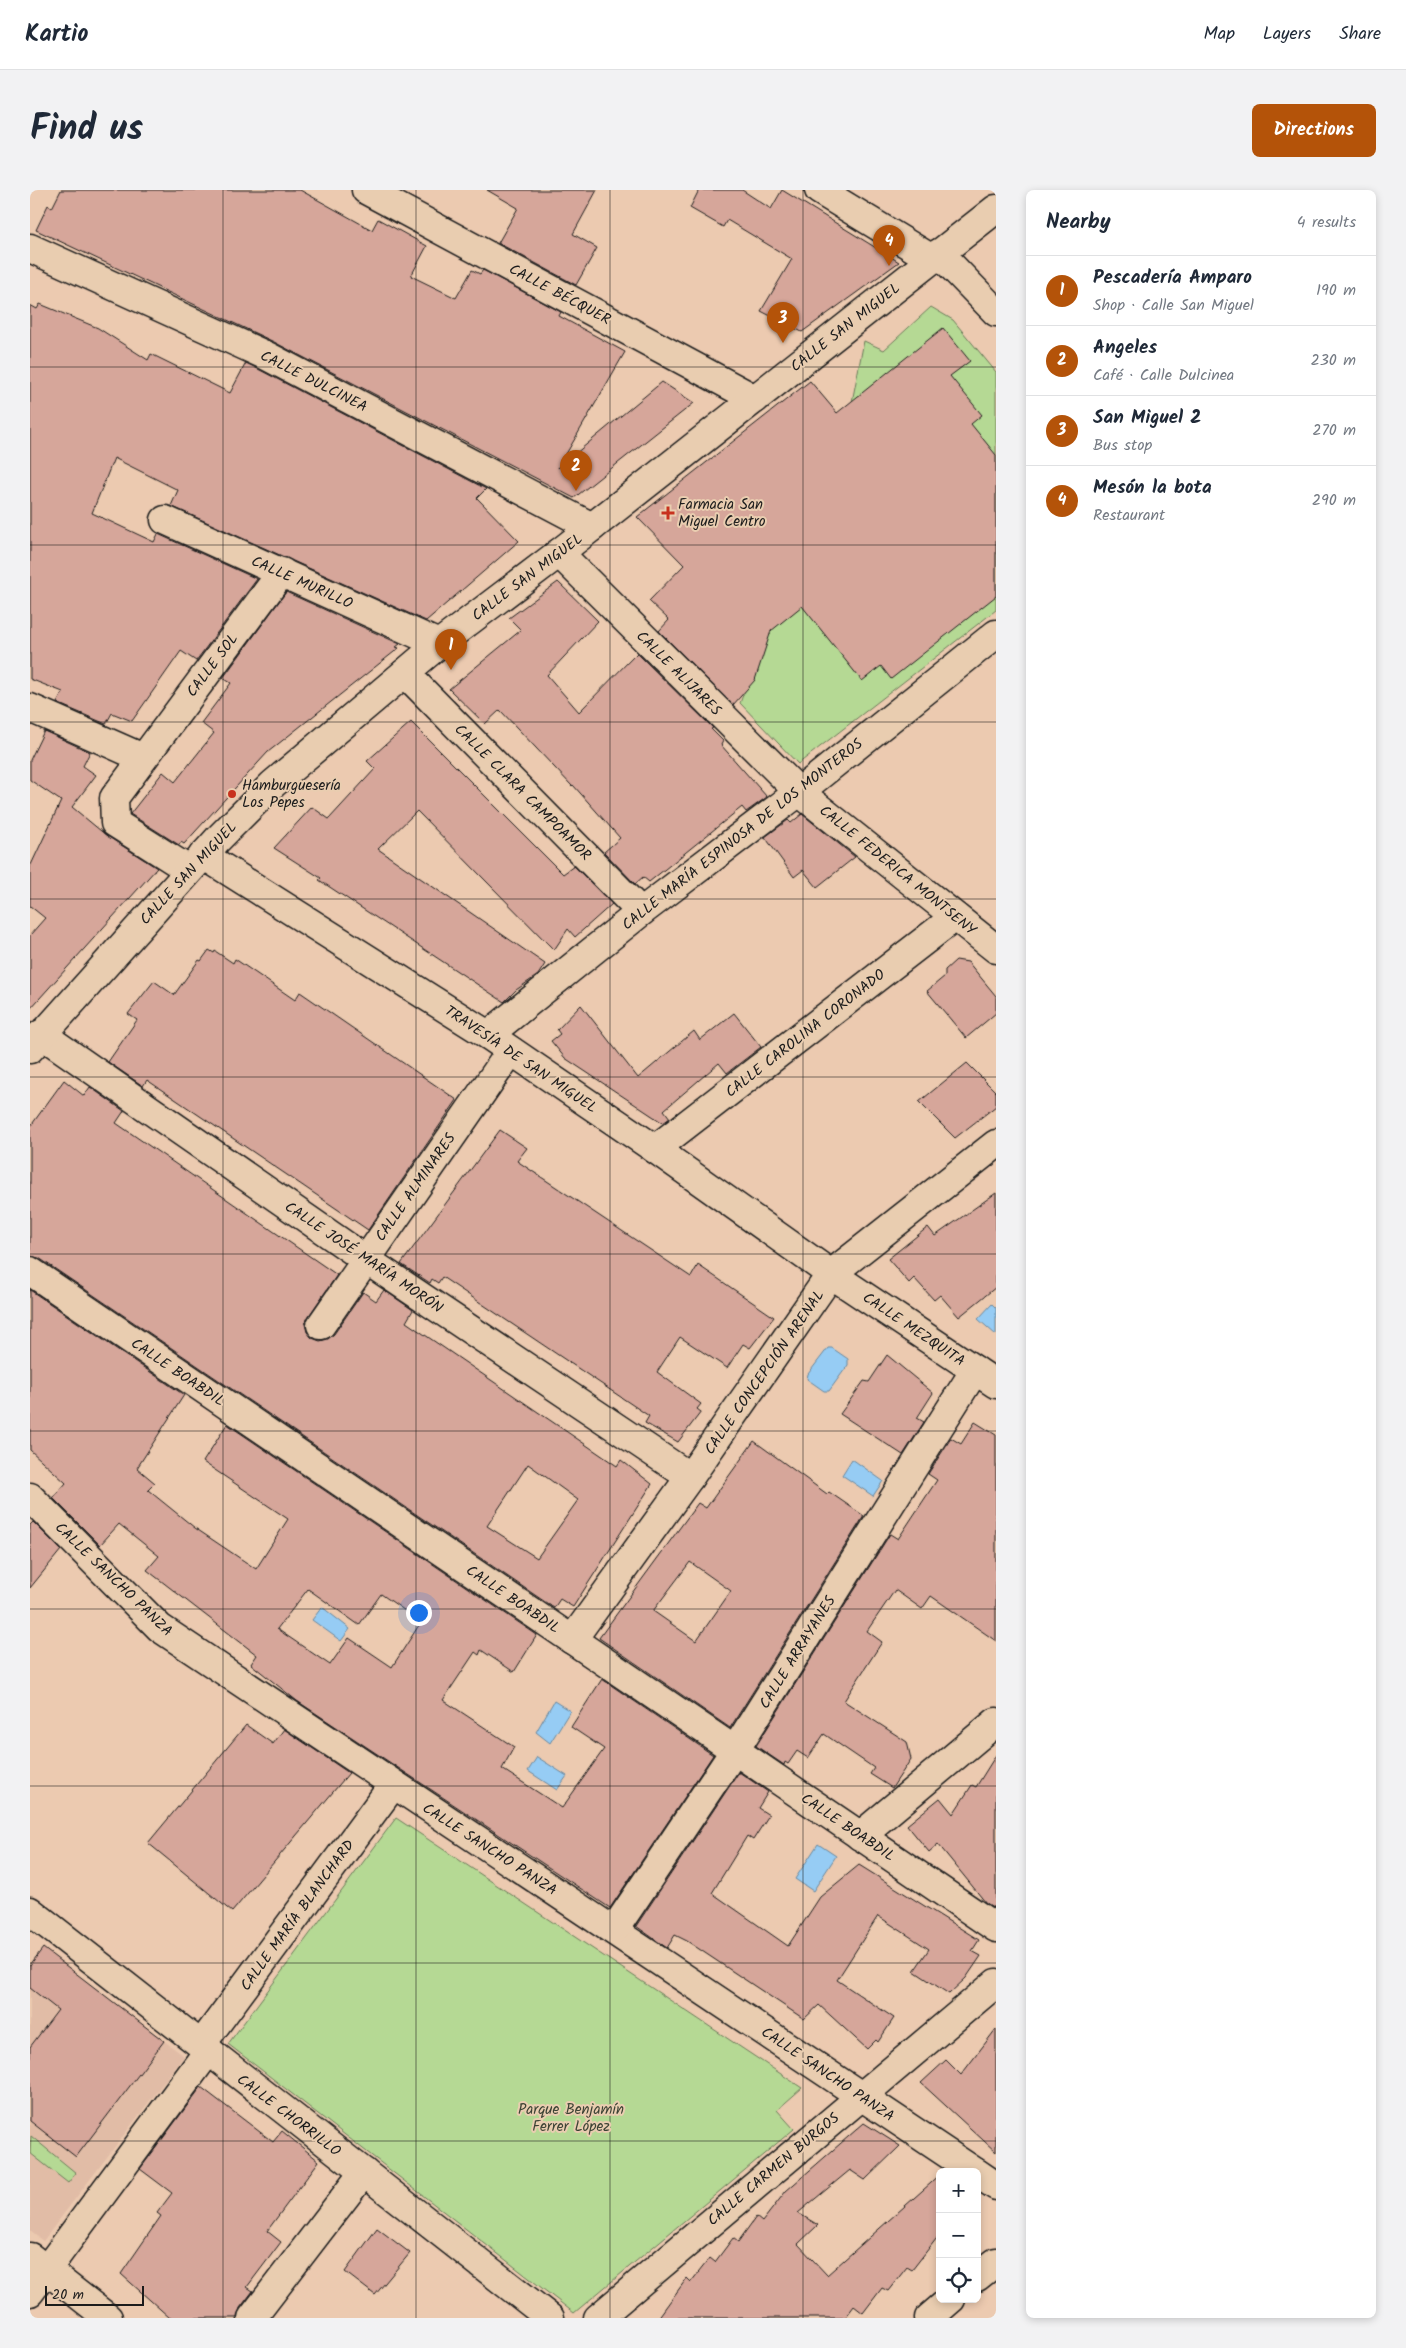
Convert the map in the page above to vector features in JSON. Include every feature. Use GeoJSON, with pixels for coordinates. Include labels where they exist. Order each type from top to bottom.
{"type":"FeatureCollection","features":[{"type":"Feature","properties":{"kind":"street","name":"CALLE BÉCQUER"},"geometry":{"type":"LineString","coordinates":[[366,190],[755,398]]}},
{"type":"Feature","properties":{"kind":"street"},"geometry":{"type":"LineString","coordinates":[[819,190],[936,256],[996,312]]}},
{"type":"Feature","properties":{"kind":"street","name":"CALLE SAN MIGUEL"},"geometry":{"type":"LineString","coordinates":[[36,1041],[196,862],[272,784],[439,644],[559,553],[996,209]]}},
{"type":"Feature","properties":{"kind":"street","name":"CALLE DULCINEA"},"geometry":{"type":"LineString","coordinates":[[30,248],[267,356],[592,527]]}},
{"type":"Feature","properties":{"kind":"street","name":"CALLE MURILLO"},"geometry":{"type":"LineString","coordinates":[[165,520],[439,644]]}},
{"type":"Feature","properties":{"kind":"street","name":"CALLE ALIJARES"},"geometry":{"type":"LineString","coordinates":[[559,553],[799,792]]}},
{"type":"Feature","properties":{"kind":"street","name":"CALLE SOL"},"geometry":{"type":"LineString","coordinates":[[196,862],[115,824],[114,798],[282,572]]}},
{"type":"Feature","properties":{"kind":"street","name":"CALLE MARÍA ESPINOSA DE LOS MONTEROS"},"geometry":{"type":"LineString","coordinates":[[488,1035],[641,912],[799,792],[996,634]]}},
{"type":"Feature","properties":{"kind":"street","name":"CALLE CLARA CAMPOAMOR"},"geometry":{"type":"LineString","coordinates":[[405,673],[641,912]]}},
{"type":"Feature","properties":{"kind":"street"},"geometry":{"type":"LineString","coordinates":[[31,713],[142,758]]}},
{"type":"Feature","properties":{"kind":"street","name":"CALLE FEDERICA MONTSENY"},"geometry":{"type":"LineString","coordinates":[[799,792],[996,949]]}},
{"type":"Feature","properties":{"kind":"street","name":"TRAVESÍA DE SAN MIGUEL"},"geometry":{"type":"LineString","coordinates":[[196,862],[488,1035],[655,1149],[831,1274]]}},
{"type":"Feature","properties":{"kind":"street","name":"CALLE CAROLINA CORONADO"},"geometry":{"type":"LineString","coordinates":[[655,1149],[955,917]]}},
{"type":"Feature","properties":{"kind":"street","name":"CALLE JOSÉ MARÍA MORÓN"},"geometry":{"type":"LineString","coordinates":[[36,1041],[690,1477]]}},
{"type":"Feature","properties":{"kind":"street","name":"CALLE ALMINARES"},"geometry":{"type":"LineString","coordinates":[[321,1325],[511,1050]]}},
{"type":"Feature","properties":{"kind":"street","name":"CALLE CONCEPCIÓN ARENAL"},"geometry":{"type":"LineString","coordinates":[[572,1640],[690,1477],[831,1274],[996,1144]]}},
{"type":"Feature","properties":{"kind":"street","name":"CALLE BOABDIL"},"geometry":{"type":"LineString","coordinates":[[30,1271],[996,1928]]}},
{"type":"Feature","properties":{"kind":"street","name":"CALLE MEZQUITA"},"geometry":{"type":"LineString","coordinates":[[831,1274],[986,1377]]}},
{"type":"Feature","properties":{"kind":"street","name":"CALLE ARRAYANES"},"geometry":{"type":"LineString","coordinates":[[614,1930],[986,1377]]}},
{"type":"Feature","properties":{"kind":"street","name":"CALLE SANCHO PANZA"},"geometry":{"type":"LineString","coordinates":[[30,1497],[160,1628],[970,2168]]}},
{"type":"Feature","properties":{"kind":"street"},"geometry":{"type":"LineString","coordinates":[[860,1836],[996,1722]]}},
{"type":"Feature","properties":{"kind":"street","name":"CALLE MARÍA BLANCHARD"},"geometry":{"type":"LineString","coordinates":[[30,2292],[38,2264],[205,2048],[393,1785]]}},
{"type":"Feature","properties":{"kind":"street","name":"CALLE CHORRILLO"},"geometry":{"type":"LineString","coordinates":[[34,1921],[205,2048],[228,2068],[550,2318]]}},
{"type":"Feature","properties":{"kind":"street","name":"CALLE CARMEN BURGOS"},"geometry":{"type":"LineString","coordinates":[[598,2318],[996,1983]]}},
{"type":"Feature","properties":{"kind":"street"},"geometry":{"type":"LineString","coordinates":[[252,2318],[364,2172]]}},
{"type":"Feature","properties":{"kind":"street","name":"CALLE SANCHO PANZA"},"geometry":{"type":"LineString","coordinates":[[981,2176],[996,2186]]}},
{"type":"Feature","properties":{"kind":"street"},"geometry":{"type":"LineString","coordinates":[[981,2274],[996,2262]]}},
{"type":"Feature","properties":{"kind":"street"},"geometry":{"type":"LineString","coordinates":[[38,2264],[108,2318]]}},
{"type":"Feature","properties":{"kind":"street"},"geometry":{"type":"LineString","coordinates":[[929,2318],[946,2303]]}},
{"type":"Feature","properties":{"kind":"shaded area"},"geometry":{"type":"Polygon","coordinates":[[[43,1948],[184,2056],[43,2241],[30,2231],[30,1965],[43,1948]]]}},
{"type":"Feature","properties":{"kind":"green space"},"geometry":{"type":"Polygon","coordinates":[[[931,307],[953,320],[996,372],[996,610],[798,764],[740,703],[851,407],[864,341],[884,350],[931,307]]]}},
{"type":"Feature","properties":{"kind":"green space","name":"Parque Benjamín Ferrer López"},"geometry":{"type":"Polygon","coordinates":[[[396,1818],[802,2088],[777,2110],[794,2129],[574,2313],[228,2044],[396,1818]]]}},
{"type":"Feature","properties":{"kind":"green space"},"geometry":{"type":"Polygon","coordinates":[[[31,2136],[76,2173],[68,2183],[30,2153],[31,2136]]]}},
{"type":"Feature","properties":{"kind":"water"},"geometry":{"type":"Polygon","coordinates":[[[992,1304],[996,1308],[996,1335],[978,1319],[992,1304]]]}},
{"type":"Feature","properties":{"kind":"water"},"geometry":{"type":"Polygon","coordinates":[[[828,1348],[832,1348],[848,1359],[848,1365],[829,1391],[824,1391],[807,1379],[808,1374],[828,1348]]]}},
{"type":"Feature","properties":{"kind":"water"},"geometry":{"type":"Polygon","coordinates":[[[852,1459],[883,1481],[873,1496],[842,1475],[852,1459]]]}},
{"type":"Feature","properties":{"kind":"water"},"geometry":{"type":"Polygon","coordinates":[[[322,1607],[350,1629],[341,1641],[312,1620],[322,1607]]]}},
{"type":"Feature","properties":{"kind":"water"},"geometry":{"type":"Polygon","coordinates":[[[554,1701],[570,1711],[550,1743],[536,1732],[554,1701]]]}},
{"type":"Feature","properties":{"kind":"water"},"geometry":{"type":"Polygon","coordinates":[[[537,1757],[567,1776],[557,1790],[528,1771],[537,1757]]]}},
{"type":"Feature","properties":{"kind":"water"},"geometry":{"type":"Polygon","coordinates":[[[818,1844],[836,1856],[813,1891],[795,1879],[818,1844]]]}},
{"type":"Feature","properties":{"kind":"building"},"geometry":{"type":"Polygon","coordinates":[[[61,190],[300,190],[372,230],[378,219],[427,246],[411,276],[456,298],[472,270],[480,274],[483,270],[561,312],[559,316],[625,352],[558,468],[662,382],[694,403],[574,498],[274,342],[36,230],[48,205],[52,208],[61,190]]]}},
{"type":"Feature","properties":{"kind":"building"},"geometry":{"type":"Polygon","coordinates":[[[487,190],[597,190],[573,234],[597,248],[576,285],[498,243],[518,208],[487,190]]]}},
{"type":"Feature","properties":{"kind":"building"},"geometry":{"type":"Polygon","coordinates":[[[699,190],[742,190],[771,209],[782,190],[899,262],[802,332],[761,311],[792,259],[727,220],[723,227],[690,208],[699,190]]]}},
{"type":"Feature","properties":{"kind":"building"},"geometry":{"type":"Polygon","coordinates":[[[40,304],[98,328],[148,360],[151,354],[230,393],[246,363],[486,489],[477,498],[519,541],[426,621],[171,506],[178,490],[114,458],[92,513],[154,542],[158,534],[257,579],[196,661],[181,651],[132,721],[112,713],[106,724],[57,703],[63,692],[30,679],[30,305],[37,309],[40,304]]]}},
{"type":"Feature","properties":{"kind":"building"},"geometry":{"type":"Polygon","coordinates":[[[943,328],[970,361],[950,376],[982,415],[971,424],[996,455],[996,596],[891,679],[881,666],[862,681],[802,606],[771,631],[755,680],[733,705],[659,631],[669,620],[649,601],[684,565],[637,517],[810,381],[837,413],[943,328]]]}},
{"type":"Feature","properties":{"kind":"building"},"geometry":{"type":"Polygon","coordinates":[[[558,582],[598,621],[547,675],[579,712],[637,653],[713,728],[711,729],[723,741],[721,745],[767,797],[746,812],[742,807],[649,882],[643,877],[635,884],[604,852],[620,838],[573,785],[500,710],[485,724],[449,689],[521,630],[509,618],[558,582]]]}},
{"type":"Feature","properties":{"kind":"building"},"geometry":{"type":"Polygon","coordinates":[[[286,592],[400,644],[396,647],[399,648],[268,752],[184,844],[181,842],[179,845],[130,814],[163,772],[175,782],[214,733],[201,723],[231,683],[223,678],[286,592]]]}},
{"type":"Feature","properties":{"kind":"building"},"geometry":{"type":"Polygon","coordinates":[[[411,722],[563,874],[574,866],[612,904],[575,937],[568,929],[554,950],[417,811],[378,849],[545,964],[538,975],[516,990],[504,1002],[319,880],[321,878],[274,848],[312,807],[329,819],[375,769],[367,761],[411,722]]]}},
{"type":"Feature","properties":{"kind":"building"},"geometry":{"type":"Polygon","coordinates":[[[44,731],[90,752],[83,766],[96,775],[72,807],[107,836],[157,868],[30,1009],[30,935],[45,918],[30,906],[30,867],[61,801],[30,780],[30,760],[44,731]]]}},
{"type":"Feature","properties":{"kind":"building"},"geometry":{"type":"Polygon","coordinates":[[[802,814],[855,857],[817,887],[803,870],[794,877],[765,837],[788,820],[791,823],[802,814]]]}},
{"type":"Feature","properties":{"kind":"building"},"geometry":{"type":"Polygon","coordinates":[[[209,950],[214,953],[215,951],[233,963],[235,959],[295,1000],[300,992],[457,1100],[368,1230],[147,1080],[143,1086],[108,1062],[137,1020],[128,1014],[154,981],[174,995],[199,960],[201,961],[209,950]]]}},
{"type":"Feature","properties":{"kind":"building"},"geometry":{"type":"Polygon","coordinates":[[[956,960],[968,962],[996,996],[996,1013],[966,1038],[927,991],[945,976],[945,970],[956,960]]]}},
{"type":"Feature","properties":{"kind":"building"},"geometry":{"type":"Polygon","coordinates":[[[581,1005],[638,1078],[694,1031],[700,1040],[734,1013],[761,1047],[727,1073],[719,1063],[664,1110],[670,1118],[663,1123],[565,1058],[551,1041],[560,1034],[557,1030],[581,1005]]]}},
{"type":"Feature","properties":{"kind":"building"},"geometry":{"type":"Polygon","coordinates":[[[967,1063],[996,1092],[996,1106],[955,1138],[919,1102],[967,1063]]]}},
{"type":"Feature","properties":{"kind":"building"},"geometry":{"type":"Polygon","coordinates":[[[64,1080],[84,1096],[90,1087],[124,1111],[116,1123],[337,1275],[305,1324],[307,1332],[312,1338],[320,1341],[328,1339],[334,1334],[363,1292],[376,1301],[384,1290],[413,1310],[406,1322],[617,1466],[621,1460],[652,1484],[573,1607],[560,1599],[554,1608],[39,1258],[30,1256],[30,1127],[64,1080]],[[528,1464],[487,1526],[537,1558],[578,1500],[528,1464]]]}},
{"type":"Feature","properties":{"kind":"building"},"geometry":{"type":"Polygon","coordinates":[[[500,1130],[527,1148],[517,1161],[691,1277],[698,1265],[774,1317],[750,1348],[743,1344],[727,1368],[680,1337],[657,1372],[701,1404],[697,1409],[701,1412],[678,1442],[645,1423],[649,1416],[442,1277],[438,1283],[432,1279],[430,1283],[401,1264],[500,1130]]]}},
{"type":"Feature","properties":{"kind":"building"},"geometry":{"type":"Polygon","coordinates":[[[996,1193],[996,1287],[959,1317],[940,1295],[934,1300],[914,1278],[909,1283],[888,1259],[928,1227],[935,1236],[996,1193]]]}},
{"type":"Feature","properties":{"kind":"building"},"geometry":{"type":"Polygon","coordinates":[[[30,1290],[184,1395],[137,1468],[155,1483],[148,1490],[195,1528],[256,1569],[288,1519],[203,1462],[227,1424],[537,1635],[514,1672],[481,1650],[479,1655],[475,1652],[443,1700],[514,1747],[502,1769],[562,1808],[604,1749],[571,1727],[602,1679],[713,1755],[610,1908],[297,1701],[251,1664],[257,1655],[147,1570],[159,1556],[119,1524],[100,1545],[53,1498],[66,1483],[30,1450],[30,1290]],[[308,1589],[277,1629],[330,1665],[349,1638],[392,1667],[421,1622],[381,1594],[359,1625],[308,1589]]]}},
{"type":"Feature","properties":{"kind":"building"},"geometry":{"type":"Polygon","coordinates":[[[887,1355],[933,1393],[917,1418],[924,1422],[903,1455],[840,1414],[864,1381],[869,1382],[887,1355]]]}},
{"type":"Feature","properties":{"kind":"building"},"geometry":{"type":"Polygon","coordinates":[[[975,1422],[996,1435],[996,1641],[931,1596],[922,1609],[895,1590],[867,1631],[882,1642],[844,1701],[907,1742],[911,1759],[892,1788],[870,1774],[874,1768],[824,1734],[808,1758],[797,1751],[788,1764],[785,1762],[784,1765],[756,1746],[890,1534],[898,1539],[937,1480],[928,1474],[951,1438],[961,1444],[975,1422]]]}},
{"type":"Feature","properties":{"kind":"building"},"geometry":{"type":"Polygon","coordinates":[[[754,1441],[827,1494],[829,1492],[864,1516],[730,1728],[599,1638],[698,1503],[706,1508],[754,1441]],[[690,1562],[653,1611],[696,1641],[731,1591],[690,1562]]]}},
{"type":"Feature","properties":{"kind":"building"},"geometry":{"type":"Polygon","coordinates":[[[33,1522],[61,1550],[30,1588],[30,1525],[33,1522]]]}},
{"type":"Feature","properties":{"kind":"building"},"geometry":{"type":"Polygon","coordinates":[[[246,1725],[273,1744],[284,1729],[349,1773],[232,1912],[148,1843],[246,1725]]]}},
{"type":"Feature","properties":{"kind":"building"},"geometry":{"type":"Polygon","coordinates":[[[996,1755],[996,1909],[986,1903],[938,1844],[929,1852],[907,1825],[940,1798],[953,1814],[972,1785],[976,1787],[996,1755]]]}},
{"type":"Feature","properties":{"kind":"building"},"geometry":{"type":"Polygon","coordinates":[[[739,1772],[768,1792],[758,1808],[769,1815],[753,1840],[747,1836],[712,1893],[788,1946],[820,1897],[859,1865],[979,1940],[972,1951],[981,1956],[966,1978],[949,1994],[914,1971],[929,1949],[878,1916],[837,1980],[894,2018],[878,2042],[876,2040],[867,2049],[819,2005],[804,2019],[687,1941],[675,1935],[667,1948],[636,1926],[739,1772]]]}},
{"type":"Feature","properties":{"kind":"building"},"geometry":{"type":"Polygon","coordinates":[[[43,1948],[164,2041],[76,2157],[30,2121],[30,2047],[58,2010],[30,1988],[30,1965],[43,1948]]]}},
{"type":"Feature","properties":{"kind":"building"},"geometry":{"type":"Polygon","coordinates":[[[996,2029],[996,2152],[921,2083],[946,2060],[961,2075],[996,2029]]]}},
{"type":"Feature","properties":{"kind":"building"},"geometry":{"type":"Polygon","coordinates":[[[201,2087],[273,2142],[282,2131],[319,2161],[267,2231],[281,2242],[247,2287],[253,2291],[240,2308],[237,2318],[170,2318],[121,2274],[161,2216],[157,2213],[172,2193],[140,2169],[201,2087]]]}},
{"type":"Feature","properties":{"kind":"building"},"geometry":{"type":"Polygon","coordinates":[[[864,2123],[900,2146],[865,2180],[850,2170],[798,2213],[818,2225],[798,2244],[827,2275],[936,2179],[936,2239],[912,2270],[907,2267],[888,2291],[882,2288],[863,2313],[854,2306],[845,2318],[658,2318],[687,2278],[691,2282],[710,2258],[715,2262],[733,2238],[738,2242],[756,2217],[762,2222],[786,2191],[864,2123]]]}},
{"type":"Feature","properties":{"kind":"building"},"geometry":{"type":"Polygon","coordinates":[[[377,2228],[410,2253],[375,2295],[345,2272],[377,2228]]]}},
{"type":"Feature","properties":{"kind":"place","name":"Mesón la bota"},"geometry":{"type":"Point","coordinates":[889,266]}},
{"type":"Feature","properties":{"kind":"place","name":"San Miguel 2"},"geometry":{"type":"Point","coordinates":[783,343]}},
{"type":"Feature","properties":{"kind":"place","name":"Angeles"},"geometry":{"type":"Point","coordinates":[576,491]}},
{"type":"Feature","properties":{"kind":"place","name":"Farmacia San Miguel Centro"},"geometry":{"type":"Point","coordinates":[668,513]}},
{"type":"Feature","properties":{"kind":"place","name":"Pescadería Amparo"},"geometry":{"type":"Point","coordinates":[451,670]}},
{"type":"Feature","properties":{"kind":"place","name":"Hamburguesería Los Pepes"},"geometry":{"type":"Point","coordinates":[232,794]}}]}
